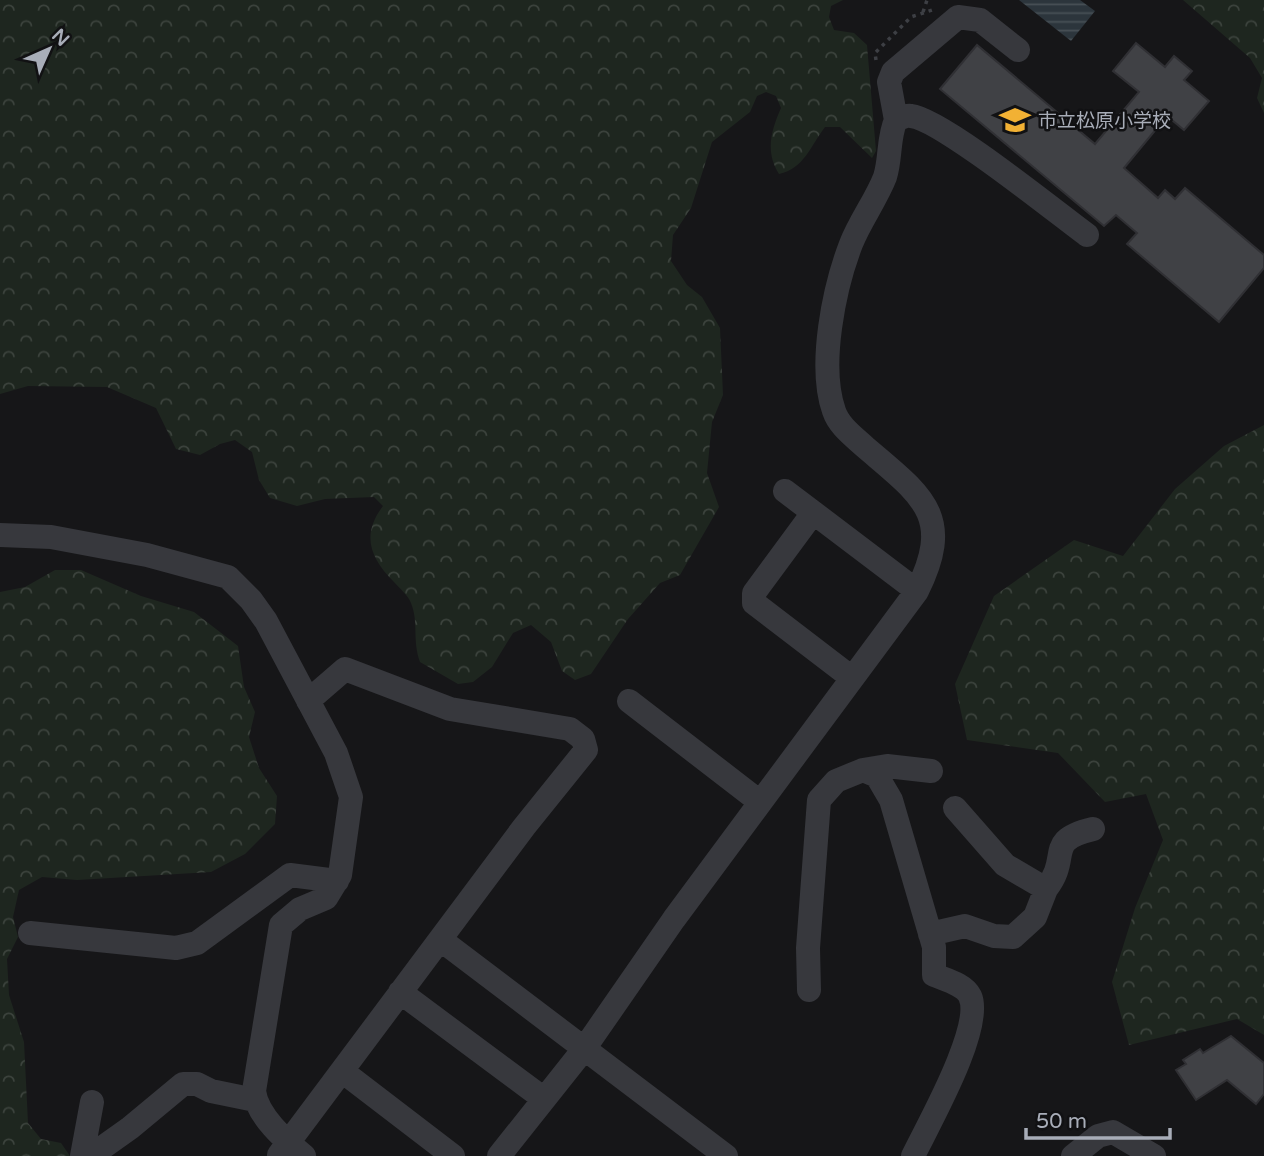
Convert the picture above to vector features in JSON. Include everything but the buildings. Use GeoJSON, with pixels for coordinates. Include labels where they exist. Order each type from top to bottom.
{"type":"FeatureCollection","features":[{"type":"Feature","properties":{"kind":"street"},"geometry":{"type":"LineString","coordinates":[[499,1156],[584,1049],[760,802],[917,591],[931,562],[934,525],[912,490],[842,425],[833,410],[826,373],[836,303],[850,246],[888,166],[892,129],[896,120],[889,82],[893,72],[958,17],[981,20],[1018,50]]}},
{"type":"Feature","properties":{"kind":"street"},"geometry":{"type":"LineString","coordinates":[[896,120],[909,115],[924,120],[984,159],[1087,236]]}},
{"type":"Feature","properties":{"kind":"street"},"geometry":{"type":"LineString","coordinates":[[785,491],[917,591]]}},
{"type":"Feature","properties":{"kind":"street"},"geometry":{"type":"LineString","coordinates":[[813,513],[754,593],[754,603],[852,678]]}},
{"type":"Feature","properties":{"kind":"street"},"geometry":{"type":"LineString","coordinates":[[0,536],[87,543],[228,577],[266,621],[346,775],[351,797],[344,854],[337,881],[326,898],[300,909],[281,925],[260,1047],[255,1100],[290,1152],[342,1071],[400,992],[442,940],[524,827],[586,750],[583,739],[570,729],[450,709],[345,670],[308,701]]}},
{"type":"Feature","properties":{"kind":"street"},"geometry":{"type":"LineString","coordinates":[[629,701],[760,802]]}},
{"type":"Feature","properties":{"kind":"street"},"geometry":{"type":"LineString","coordinates":[[809,990],[809,934],[819,800],[836,781],[863,769],[887,766],[931,771]]}},
{"type":"Feature","properties":{"kind":"street"},"geometry":{"type":"LineString","coordinates":[[863,769],[877,776],[891,800],[930,934],[934,975],[961,986],[969,994],[971,1022],[962,1055],[913,1156]]}},
{"type":"Feature","properties":{"kind":"street"},"geometry":{"type":"LineString","coordinates":[[955,808],[1005,865],[1023,878],[1046,889]]}},
{"type":"Feature","properties":{"kind":"street"},"geometry":{"type":"LineString","coordinates":[[930,934],[965,926],[994,936],[1013,937],[1035,917],[1046,889],[1055,876],[1063,842],[1071,835],[1093,829]]}},
{"type":"Feature","properties":{"kind":"street"},"geometry":{"type":"LineString","coordinates":[[30,933],[176,948],[197,943],[290,875],[337,881]]}},
{"type":"Feature","properties":{"kind":"street"},"geometry":{"type":"LineString","coordinates":[[442,940],[726,1156]]}},
{"type":"Feature","properties":{"kind":"street"},"geometry":{"type":"LineString","coordinates":[[400,992],[544,1099]]}},
{"type":"Feature","properties":{"kind":"street"},"geometry":{"type":"LineString","coordinates":[[342,1071],[453,1156]]}},
{"type":"Feature","properties":{"kind":"street"},"geometry":{"type":"LineString","coordinates":[[92,1102],[82,1156],[99,1150],[183,1084],[197,1084],[211,1091],[255,1100]]}},
{"type":"Feature","properties":{"kind":"street"},"geometry":{"type":"LineString","coordinates":[[1073,1156],[1098,1136],[1113,1132],[1154,1156]]}},
{"type":"Feature","properties":{"kind":"path"},"geometry":{"type":"LineString","coordinates":[[923,12],[927,0]]}},
{"type":"Feature","properties":{"kind":"green space"},"geometry":{"type":"Polygon","coordinates":[[[0,0],[843,0],[831,6],[829,17],[834,30],[854,33],[867,45],[876,151],[872,158],[840,127],[825,127],[801,162],[779,174],[772,158],[771,141],[781,108],[776,96],[766,92],[757,96],[750,112],[712,142],[691,208],[673,235],[671,261],[687,285],[702,297],[720,328],[723,395],[712,422],[707,473],[719,507],[680,575],[660,583],[628,619],[591,674],[575,680],[562,671],[551,642],[531,625],[513,633],[492,667],[473,682],[458,684],[420,662],[411,603],[379,564],[371,546],[372,527],[383,506],[374,497],[325,499],[297,506],[270,498],[259,480],[252,452],[235,440],[220,444],[200,455],[176,449],[156,408],[107,387],[28,386],[0,394],[0,0]]]}},
{"type":"Feature","properties":{"kind":"green space"},"geometry":{"type":"Polygon","coordinates":[[[1183,0],[1264,0],[1264,113],[1257,98],[1262,78],[1250,58],[1183,0]]]}},
{"type":"Feature","properties":{"kind":"green space"},"geometry":{"type":"Polygon","coordinates":[[[1264,425],[1264,1035],[1237,1019],[1129,1045],[1112,982],[1135,908],[1163,840],[1146,794],[1105,802],[1058,753],[967,740],[955,684],[994,596],[1074,540],[1123,556],[1175,489],[1224,446],[1264,425]]]}},
{"type":"Feature","properties":{"kind":"green space"},"geometry":{"type":"Polygon","coordinates":[[[55,570],[81,570],[141,596],[194,612],[238,646],[244,687],[255,712],[249,737],[259,768],[277,796],[275,824],[245,854],[211,872],[77,880],[42,877],[19,890],[13,917],[18,937],[7,959],[9,995],[24,1042],[28,1123],[41,1139],[61,1143],[70,1156],[0,1156],[0,592],[25,587],[55,570]]]}},
{"type":"Feature","properties":{"kind":"shaded area"},"geometry":{"type":"Polygon","coordinates":[[[1019,0],[1080,0],[1095,11],[1071,41],[1019,0]]]}},
{"type":"Feature","properties":{"kind":"place","name":"市立松原小学校"},"geometry":{"type":"Point","coordinates":[1015,120]}}]}
